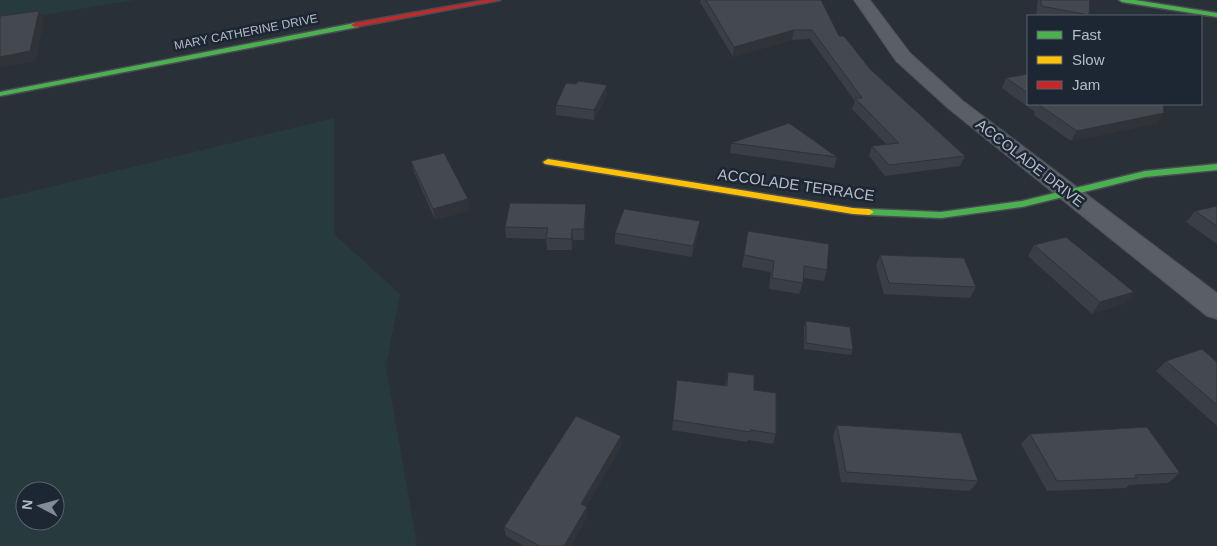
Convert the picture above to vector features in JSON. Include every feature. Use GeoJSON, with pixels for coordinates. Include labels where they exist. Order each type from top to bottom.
{"type":"FeatureCollection","features":[{"type":"Feature","properties":{"kind":"street","name":"MARY CATHERINE DRIVE"},"geometry":{"type":"LineString","coordinates":[[0,94],[350,26],[497,0]]}},
{"type":"Feature","properties":{"kind":"street","name":"ACCOLADE DRIVE"},"geometry":{"type":"LineString","coordinates":[[862,0],[903,57],[956,105],[1217,308]]}},
{"type":"Feature","properties":{"kind":"street"},"geometry":{"type":"LineString","coordinates":[[1122,0],[1217,15]]}},
{"type":"Feature","properties":{"kind":"street","name":"ACCOLADE TERRACE"},"geometry":{"type":"LineString","coordinates":[[548,162],[853,211],[941,215],[1022,204],[1145,174],[1217,167]]}},
{"type":"Feature","properties":{"kind":"green space"},"geometry":{"type":"Polygon","coordinates":[[[0,0],[135,0],[0,22],[0,0]]]}},
{"type":"Feature","properties":{"kind":"green space"},"geometry":{"type":"Polygon","coordinates":[[[334,118],[334,234],[400,294],[386,366],[417,546],[0,546],[0,199],[334,118]]]}},
{"type":"Feature","properties":{"kind":"building"},"geometry":{"type":"Polygon","coordinates":[[[706,0],[821,0],[839,36],[844,36],[870,69],[965,156],[889,165],[872,146],[899,143],[855,98],[862,98],[812,30],[794,30],[734,47],[706,0]]]}},
{"type":"Feature","properties":{"kind":"building"},"geometry":{"type":"Polygon","coordinates":[[[1041,0],[1090,0],[1089,15],[1041,6],[1041,0]]]}},
{"type":"Feature","properties":{"kind":"building"},"geometry":{"type":"Polygon","coordinates":[[[39,11],[30,51],[0,57],[0,16],[39,11]]]}},
{"type":"Feature","properties":{"kind":"building"},"geometry":{"type":"Polygon","coordinates":[[[1027,74],[1027,92],[1006,78],[1027,74]]]}},
{"type":"Feature","properties":{"kind":"building"},"geometry":{"type":"Polygon","coordinates":[[[578,81],[607,85],[594,110],[556,105],[566,83],[576,84],[578,81]]]}},
{"type":"Feature","properties":{"kind":"building"},"geometry":{"type":"Polygon","coordinates":[[[1039,105],[1163,105],[1164,113],[1077,131],[1039,105]]]}},
{"type":"Feature","properties":{"kind":"building"},"geometry":{"type":"Polygon","coordinates":[[[789,123],[837,157],[731,143],[789,123]]]}},
{"type":"Feature","properties":{"kind":"building"},"geometry":{"type":"Polygon","coordinates":[[[444,153],[468,199],[433,209],[411,161],[444,153]]]}},
{"type":"Feature","properties":{"kind":"building"},"geometry":{"type":"Polygon","coordinates":[[[510,203],[586,204],[584,229],[572,229],[571,239],[546,238],[548,228],[505,227],[510,203]]]}},
{"type":"Feature","properties":{"kind":"building"},"geometry":{"type":"Polygon","coordinates":[[[1217,206],[1217,226],[1195,211],[1217,206]]]}},
{"type":"Feature","properties":{"kind":"building"},"geometry":{"type":"Polygon","coordinates":[[[624,209],[700,221],[693,246],[615,233],[624,209]]]}},
{"type":"Feature","properties":{"kind":"building"},"geometry":{"type":"Polygon","coordinates":[[[748,231],[829,244],[827,270],[804,266],[803,283],[772,278],[774,261],[744,255],[748,231]]]}},
{"type":"Feature","properties":{"kind":"building"},"geometry":{"type":"Polygon","coordinates":[[[1066,237],[1134,292],[1100,302],[1034,245],[1066,237]]]}},
{"type":"Feature","properties":{"kind":"building"},"geometry":{"type":"Polygon","coordinates":[[[880,255],[964,258],[976,287],[889,283],[880,255]]]}},
{"type":"Feature","properties":{"kind":"building"},"geometry":{"type":"Polygon","coordinates":[[[806,321],[850,327],[853,350],[806,343],[806,321]]]}},
{"type":"Feature","properties":{"kind":"building"},"geometry":{"type":"Polygon","coordinates":[[[1202,349],[1217,362],[1217,405],[1166,361],[1202,349]]]}},
{"type":"Feature","properties":{"kind":"building"},"geometry":{"type":"Polygon","coordinates":[[[728,372],[754,375],[754,390],[776,393],[776,434],[751,430],[750,432],[673,420],[677,380],[727,386],[728,372]]]}},
{"type":"Feature","properties":{"kind":"building"},"geometry":{"type":"Polygon","coordinates":[[[576,416],[621,436],[581,504],[587,507],[564,546],[540,546],[504,527],[576,416]]]}},
{"type":"Feature","properties":{"kind":"building"},"geometry":{"type":"Polygon","coordinates":[[[837,425],[961,433],[978,481],[846,472],[837,425]]]}},
{"type":"Feature","properties":{"kind":"building"},"geometry":{"type":"Polygon","coordinates":[[[1147,427],[1180,473],[1135,475],[1137,478],[1057,481],[1030,434],[1147,427]]]}},
{"type":"Feature","properties":{"kind":"traffic: fast"},"geometry":{"type":"LineString","coordinates":[[1122,0],[1217,15]]}},
{"type":"Feature","properties":{"kind":"traffic: fast"},"geometry":{"type":"LineString","coordinates":[[0,94],[355,25]]}},
{"type":"Feature","properties":{"kind":"traffic: fast"},"geometry":{"type":"LineString","coordinates":[[869,212],[941,215],[1022,204],[1145,174],[1217,167]]}},
{"type":"Feature","properties":{"kind":"traffic: slow"},"geometry":{"type":"LineString","coordinates":[[548,162],[869,212]]}},
{"type":"Feature","properties":{"kind":"traffic: jam"},"geometry":{"type":"LineString","coordinates":[[355,25],[497,0]]}}]}
